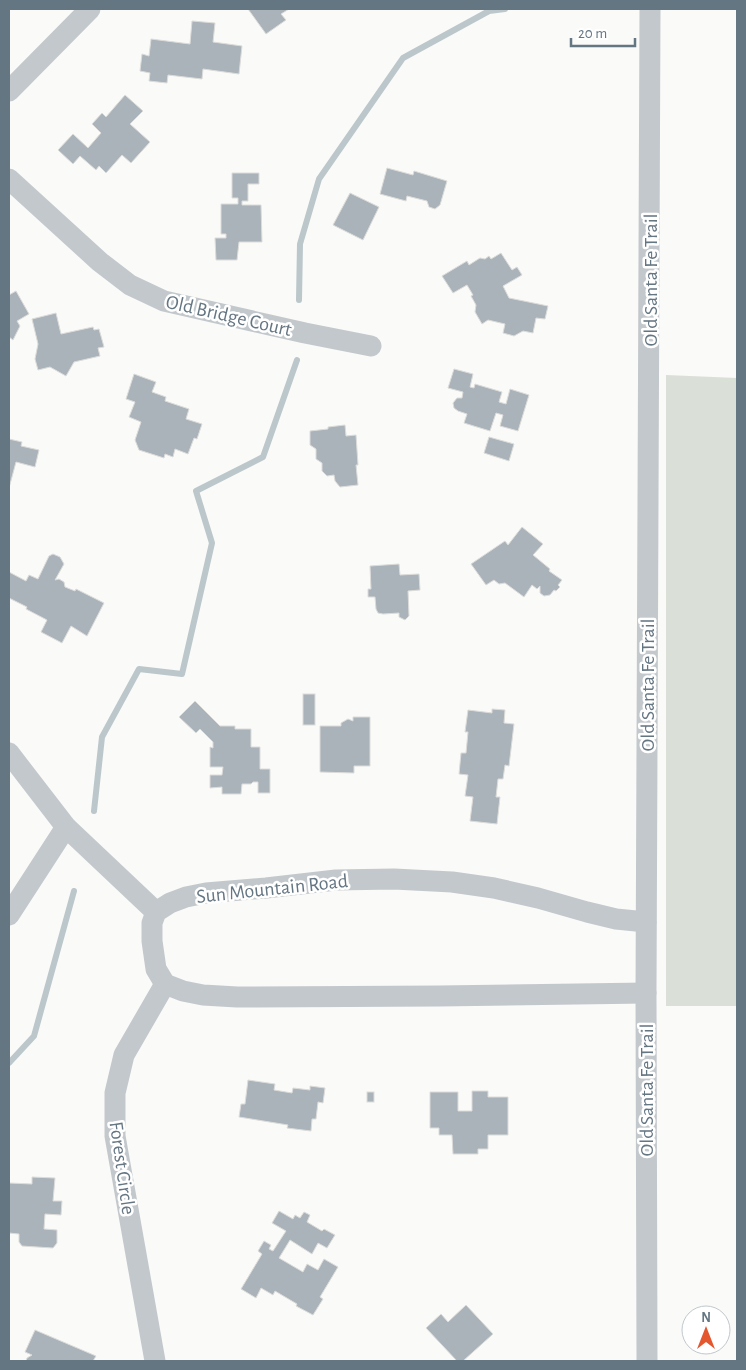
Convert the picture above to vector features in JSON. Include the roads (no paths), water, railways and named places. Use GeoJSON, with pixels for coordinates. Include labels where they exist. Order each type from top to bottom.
{"type":"FeatureCollection","features":[{"type":"Feature","properties":{"kind":"street"},"geometry":{"type":"LineString","coordinates":[[9,91],[90,9]]}},
{"type":"Feature","properties":{"kind":"street","name":"Old Santa Fe Trail"},"geometry":{"type":"LineString","coordinates":[[647,1361],[646,922],[650,9]]}},
{"type":"Feature","properties":{"kind":"street","name":"Old Bridge Court"},"geometry":{"type":"LineString","coordinates":[[9,179],[100,262],[130,285],[164,301],[370,346]]}},
{"type":"Feature","properties":{"kind":"street"},"geometry":{"type":"LineString","coordinates":[[9,753],[66,827],[156,912],[152,923],[152,941],[156,969],[165,984],[183,991],[203,995],[237,997],[646,993]]}},
{"type":"Feature","properties":{"kind":"street"},"geometry":{"type":"LineString","coordinates":[[9,915],[66,827]]}},
{"type":"Feature","properties":{"kind":"street","name":"Sun Mountain Road"},"geometry":{"type":"LineString","coordinates":[[156,912],[170,902],[186,896],[206,893],[336,880],[394,879],[452,882],[494,888],[616,919],[646,922]]}},
{"type":"Feature","properties":{"kind":"street","name":"Forest Circle"},"geometry":{"type":"LineString","coordinates":[[155,1361],[115,1136],[115,1093],[124,1056],[165,984]]}},
{"type":"Feature","properties":{"kind":"waterway"},"geometry":{"type":"LineString","coordinates":[[299,300],[300,244],[319,179],[403,58],[489,11],[505,9]]}},
{"type":"Feature","properties":{"kind":"waterway"},"geometry":{"type":"LineString","coordinates":[[94,811],[102,737],[139,669],[182,674],[212,543],[196,491],[263,457],[297,360]]}},
{"type":"Feature","properties":{"kind":"waterway"},"geometry":{"type":"LineString","coordinates":[[9,1063],[34,1036],[74,891]]}}]}
